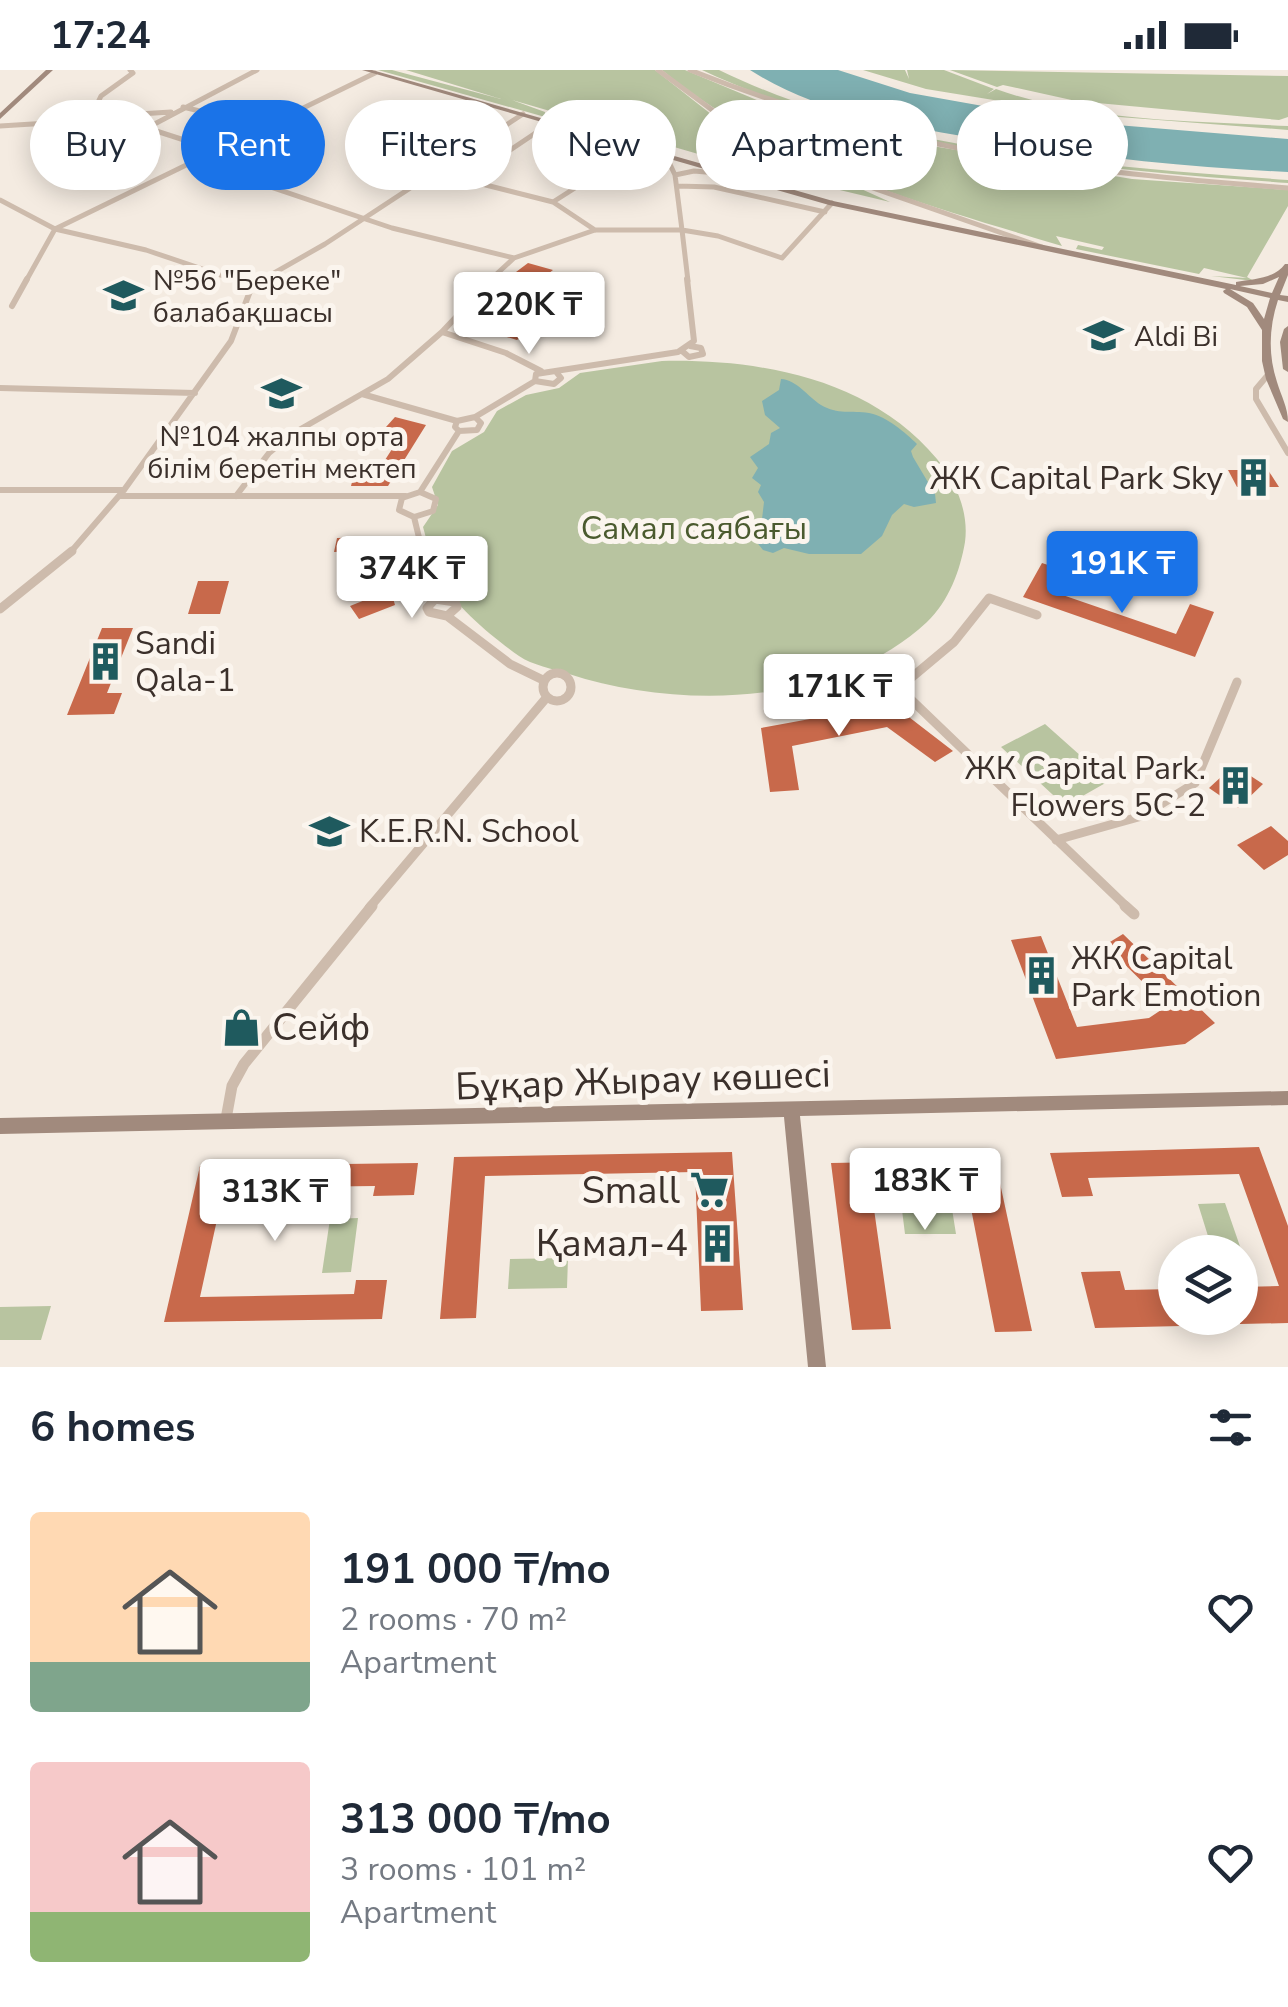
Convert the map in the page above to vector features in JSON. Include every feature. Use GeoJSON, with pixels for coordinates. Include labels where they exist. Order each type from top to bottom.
{"type":"FeatureCollection","features":[{"type":"Feature","properties":{"kind":"main road"},"geometry":{"type":"LineString","coordinates":[[0,117],[50,70]]}},
{"type":"Feature","properties":{"kind":"main road"},"geometry":{"type":"LineString","coordinates":[[370,71],[532,117]]}},
{"type":"Feature","properties":{"kind":"main road"},"geometry":{"type":"LineString","coordinates":[[782,190],[1288,298]]}},
{"type":"Feature","properties":{"kind":"main road"},"geometry":{"type":"LineString","coordinates":[[1217,284],[1256,283],[1287,269]]}},
{"type":"Feature","properties":{"kind":"main road"},"geometry":{"type":"LineString","coordinates":[[1287,269],[1274,296],[1266,328],[1267,376],[1288,418]]}},
{"type":"Feature","properties":{"kind":"main road"},"geometry":{"type":"LineString","coordinates":[[1217,284],[1250,305],[1266,328]]}},
{"type":"Feature","properties":{"kind":"main road"},"geometry":{"type":"LineString","coordinates":[[1288,330],[1288,369]]}},
{"type":"Feature","properties":{"kind":"main road","name":"Бұқар Жырау көшесі"},"geometry":{"type":"LineString","coordinates":[[0,1126],[1288,1098]]}},
{"type":"Feature","properties":{"kind":"main road"},"geometry":{"type":"LineString","coordinates":[[792,1108],[816,1367]]}},
{"type":"Feature","properties":{"kind":"street"},"geometry":{"type":"LineString","coordinates":[[95,100],[107,89],[123,83],[132,73],[130,70]]}},
{"type":"Feature","properties":{"kind":"street"},"geometry":{"type":"LineString","coordinates":[[196,100],[257,70]]}},
{"type":"Feature","properties":{"kind":"street"},"geometry":{"type":"LineString","coordinates":[[658,70],[727,121],[828,172],[1044,248]]}},
{"type":"Feature","properties":{"kind":"street"},"geometry":{"type":"LineString","coordinates":[[690,70],[772,105],[902,138],[1120,176],[1288,188]]}},
{"type":"Feature","properties":{"kind":"street"},"geometry":{"type":"LineString","coordinates":[[313,100],[370,71]]}},
{"type":"Feature","properties":{"kind":"street"},"geometry":{"type":"LineString","coordinates":[[161,118],[181,108]]}},
{"type":"Feature","properties":{"kind":"street"},"geometry":{"type":"LineString","coordinates":[[161,112],[174,112]]}},
{"type":"Feature","properties":{"kind":"street"},"geometry":{"type":"LineString","coordinates":[[512,121],[522,114]]}},
{"type":"Feature","properties":{"kind":"street"},"geometry":{"type":"LineString","coordinates":[[0,126],[30,124]]}},
{"type":"Feature","properties":{"kind":"street"},"geometry":{"type":"LineString","coordinates":[[12,306],[56,229],[181,166]]}},
{"type":"Feature","properties":{"kind":"street"},"geometry":{"type":"LineString","coordinates":[[442,332],[506,353],[541,372],[557,373],[686,348],[694,341],[676,186],[714,187],[824,212]]}},
{"type":"Feature","properties":{"kind":"street"},"geometry":{"type":"LineString","coordinates":[[282,190],[364,218],[514,258]]}},
{"type":"Feature","properties":{"kind":"street"},"geometry":{"type":"LineString","coordinates":[[0,609],[76,549],[122,493],[231,341],[252,286],[408,190]]}},
{"type":"Feature","properties":{"kind":"street"},"geometry":{"type":"LineString","coordinates":[[506,190],[553,202],[594,230]]}},
{"type":"Feature","properties":{"kind":"street"},"geometry":{"type":"LineString","coordinates":[[553,202],[572,190]]}},
{"type":"Feature","properties":{"kind":"street"},"geometry":{"type":"LineString","coordinates":[[0,200],[56,229],[146,250],[252,286]]}},
{"type":"Feature","properties":{"kind":"street"},"geometry":{"type":"LineString","coordinates":[[236,496],[269,453],[292,434],[388,379],[442,332],[470,298],[514,258],[594,230],[682,230],[718,236],[782,258],[832,203]]}},
{"type":"Feature","properties":{"kind":"street"},"geometry":{"type":"LineString","coordinates":[[362,394],[457,420],[475,418],[535,381],[541,372]]}},
{"type":"Feature","properties":{"kind":"street"},"geometry":{"type":"LineString","coordinates":[[535,381],[554,384],[560,378],[557,373]]}},
{"type":"Feature","properties":{"kind":"street"},"geometry":{"type":"LineString","coordinates":[[1267,376],[1256,390],[1256,399],[1288,453]]}},
{"type":"Feature","properties":{"kind":"street"},"geometry":{"type":"LineString","coordinates":[[0,388],[195,393]]}},
{"type":"Feature","properties":{"kind":"street"},"geometry":{"type":"LineString","coordinates":[[459,431],[477,430],[482,423],[475,418]]}},
{"type":"Feature","properties":{"kind":"street"},"geometry":{"type":"LineString","coordinates":[[457,420],[454,425],[459,431]]}},
{"type":"Feature","properties":{"kind":"street"},"geometry":{"type":"LineString","coordinates":[[420,492],[459,431]]}},
{"type":"Feature","properties":{"kind":"street"},"geometry":{"type":"LineString","coordinates":[[0,490],[236,496],[406,496],[420,492],[430,494],[437,505],[425,515],[414,517],[399,510],[398,504],[406,496]]}},
{"type":"Feature","properties":{"kind":"street"},"geometry":{"type":"LineString","coordinates":[[414,517],[435,599]]}},
{"type":"Feature","properties":{"kind":"street"},"geometry":{"type":"LineString","coordinates":[[1036,615],[989,598],[954,642],[899,688],[1134,914]]}},
{"type":"Feature","properties":{"kind":"street"},"geometry":{"type":"LineString","coordinates":[[226,1119],[232,1086],[244,1064],[547,697],[569,695],[573,683],[561,675],[544,680],[510,664],[448,616],[429,612],[430,603],[435,599],[455,602],[454,612],[448,616]]}},
{"type":"Feature","properties":{"kind":"street"},"geometry":{"type":"LineString","coordinates":[[544,680],[540,691],[547,697]]}},
{"type":"Feature","properties":{"kind":"street"},"geometry":{"type":"LineString","coordinates":[[1056,840],[1142,816],[1195,783],[1237,682]]}},
{"type":"Feature","properties":{"kind":"green space"},"geometry":{"type":"Polygon","coordinates":[[[378,70],[392,70],[501,99],[406,70],[655,70],[696,102],[696,153],[676,148],[676,100],[532,100],[532,106],[512,100],[485,100],[378,70]]]}},
{"type":"Feature","properties":{"kind":"green space"},"geometry":{"type":"Polygon","coordinates":[[[662,70],[685,70],[757,100],[703,100],[662,70]]]}},
{"type":"Feature","properties":{"kind":"green space"},"geometry":{"type":"Polygon","coordinates":[[[702,70],[719,70],[790,100],[769,98],[702,70]]]}},
{"type":"Feature","properties":{"kind":"green space"},"geometry":{"type":"Polygon","coordinates":[[[863,70],[905,70],[909,79],[907,70],[944,70],[994,89],[987,94],[996,89],[1031,100],[994,100],[926,89],[863,70]]]}},
{"type":"Feature","properties":{"kind":"green space"},"geometry":{"type":"Polygon","coordinates":[[[950,70],[1288,76],[1288,117],[1279,120],[1128,106],[1128,100],[1071,100],[1003,85],[997,87],[950,70]]]}},
{"type":"Feature","properties":{"kind":"green space"},"geometry":{"type":"Polygon","coordinates":[[[512,100],[532,107],[532,113],[512,108],[512,100]]]}},
{"type":"Feature","properties":{"kind":"green space"},"geometry":{"type":"Polygon","coordinates":[[[1128,117],[1288,126],[1288,130],[1128,118],[1128,117]]]}},
{"type":"Feature","properties":{"kind":"green space"},"geometry":{"type":"Polygon","coordinates":[[[937,147],[957,150],[957,190],[1128,190],[1128,178],[1288,190],[1288,206],[1247,277],[1254,281],[1211,276],[1247,278],[1204,268],[1199,274],[1076,249],[1078,245],[1102,250],[1104,247],[1056,236],[1062,246],[886,190],[937,190],[937,147]]]}},
{"type":"Feature","properties":{"kind":"green space"},"geometry":{"type":"Polygon","coordinates":[[[1128,166],[1288,183],[1141,171],[1128,166]]]}},
{"type":"Feature","properties":{"kind":"green space"},"geometry":{"type":"Polygon","coordinates":[[[840,190],[863,190],[890,202],[840,190]]]}},
{"type":"Feature","properties":{"kind":"green space","name":"Самал саябағы"},"geometry":{"type":"Polygon","coordinates":[[[662,361],[738,364],[812,379],[847,392],[910,432],[950,477],[965,520],[965,542],[957,575],[942,605],[927,622],[890,650],[848,671],[803,685],[707,696],[613,686],[536,664],[508,648],[464,610],[435,571],[423,527],[438,505],[432,487],[452,451],[484,432],[497,411],[526,395],[559,388],[580,373],[662,361]]]}},
{"type":"Feature","properties":{"kind":"green space"},"geometry":{"type":"Polygon","coordinates":[[[1045,724],[1109,781],[1065,806],[1001,747],[1045,724]]]}},
{"type":"Feature","properties":{"kind":"green space"},"geometry":{"type":"Polygon","coordinates":[[[1225,1203],[1236,1235],[1208,1235],[1198,1204],[1225,1203]]]}},
{"type":"Feature","properties":{"kind":"green space"},"geometry":{"type":"Polygon","coordinates":[[[952,1209],[956,1234],[905,1234],[902,1210],[952,1209]]]}},
{"type":"Feature","properties":{"kind":"green space"},"geometry":{"type":"Polygon","coordinates":[[[358,1218],[351,1272],[322,1273],[330,1219],[358,1218]]]}},
{"type":"Feature","properties":{"kind":"green space"},"geometry":{"type":"Polygon","coordinates":[[[568,1258],[567,1288],[508,1289],[510,1259],[568,1258]]]}},
{"type":"Feature","properties":{"kind":"green space"},"geometry":{"type":"Polygon","coordinates":[[[51,1306],[41,1340],[0,1340],[0,1307],[51,1306]]]}},
{"type":"Feature","properties":{"kind":"water"},"geometry":{"type":"Polygon","coordinates":[[[750,70],[838,70],[910,93],[957,101],[957,134],[937,131],[937,100],[812,100],[750,70]]]}},
{"type":"Feature","properties":{"kind":"water"},"geometry":{"type":"Polygon","coordinates":[[[1128,126],[1288,139],[1288,172],[1128,159],[1128,126]]]}},
{"type":"Feature","properties":{"kind":"water"},"geometry":{"type":"Polygon","coordinates":[[[781,379],[797,385],[827,408],[875,415],[901,430],[917,444],[911,451],[936,503],[914,507],[904,504],[892,515],[882,536],[861,554],[809,554],[784,548],[773,553],[732,528],[762,519],[764,502],[758,492],[761,485],[752,478],[758,468],[750,457],[769,444],[771,433],[780,428],[765,415],[762,401],[779,390],[781,379]]]}},
{"type":"Feature","properties":{"kind":"building"},"geometry":{"type":"Polygon","coordinates":[[[528,263],[553,270],[544,277],[536,275],[487,321],[526,332],[517,340],[464,324],[508,283],[504,281],[528,263]]]}},
{"type":"Feature","properties":{"kind":"building"},"geometry":{"type":"Polygon","coordinates":[[[395,417],[426,425],[388,486],[351,486],[354,474],[376,474],[403,432],[386,427],[395,417]]]}},
{"type":"Feature","properties":{"kind":"building","name":"ЖК Capital Park Sky"},"geometry":{"type":"Polygon","coordinates":[[[1228,470],[1268,470],[1279,487],[1237,487],[1228,470]]]}},
{"type":"Feature","properties":{"kind":"building"},"geometry":{"type":"Polygon","coordinates":[[[375,537],[395,605],[359,619],[350,606],[370,598],[357,551],[334,552],[337,538],[375,537]]]}},
{"type":"Feature","properties":{"kind":"building"},"geometry":{"type":"Polygon","coordinates":[[[1042,563],[1063,570],[1051,591],[1176,634],[1190,604],[1214,612],[1195,657],[1023,597],[1042,563]]]}},
{"type":"Feature","properties":{"kind":"building"},"geometry":{"type":"Polygon","coordinates":[[[198,581],[229,581],[220,614],[188,614],[198,581]]]}},
{"type":"Feature","properties":{"kind":"building","name":"Sandi Qala-1"},"geometry":{"type":"Polygon","coordinates":[[[102,628],[133,628],[107,693],[122,693],[114,714],[67,715],[102,628]]]}},
{"type":"Feature","properties":{"kind":"building"},"geometry":{"type":"Polygon","coordinates":[[[892,704],[953,751],[935,762],[887,727],[792,746],[799,790],[770,792],[761,728],[892,704]]]}},
{"type":"Feature","properties":{"kind":"building","name":"ЖК Capital Park. Flowers 5C-2"},"geometry":{"type":"Polygon","coordinates":[[[1234,765],[1263,784],[1238,808],[1209,788],[1234,765]]]}},
{"type":"Feature","properties":{"kind":"building"},"geometry":{"type":"Polygon","coordinates":[[[1271,826],[1288,841],[1288,855],[1264,870],[1237,845],[1271,826]]]}},
{"type":"Feature","properties":{"kind":"building","name":"ЖК Capital Park Emotion"},"geometry":{"type":"Polygon","coordinates":[[[1123,934],[1215,1023],[1185,1044],[1056,1059],[1011,940],[1041,936],[1077,1027],[1149,1018],[1167,1006],[1105,945],[1123,934]]]}},
{"type":"Feature","properties":{"kind":"building"},"geometry":{"type":"Polygon","coordinates":[[[1259,1147],[1288,1226],[1288,1323],[1258,1324],[1258,1287],[1279,1286],[1239,1174],[1088,1178],[1093,1196],[1062,1197],[1050,1153],[1259,1147]]]}},
{"type":"Feature","properties":{"kind":"building","name":"Қамал-4"},"geometry":{"type":"Polygon","coordinates":[[[732,1152],[743,1310],[701,1311],[695,1172],[485,1176],[476,1318],[440,1319],[454,1157],[732,1152]]]}},
{"type":"Feature","properties":{"kind":"building"},"geometry":{"type":"Polygon","coordinates":[[[995,1160],[1032,1331],[995,1332],[968,1193],[872,1195],[891,1329],[852,1330],[831,1163],[995,1160]]]}},
{"type":"Feature","properties":{"kind":"building"},"geometry":{"type":"Polygon","coordinates":[[[418,1163],[414,1195],[373,1196],[375,1186],[224,1188],[200,1297],[354,1294],[356,1280],[387,1280],[382,1319],[164,1322],[200,1166],[418,1163]]]}},
{"type":"Feature","properties":{"kind":"building"},"geometry":{"type":"Polygon","coordinates":[[[1120,1271],[1125,1290],[1158,1289],[1158,1327],[1095,1328],[1081,1272],[1120,1271]]]}},
{"type":"Feature","properties":{"kind":"place","name":"№56 \"Береке\" балабақшасы"},"geometry":{"type":"Point","coordinates":[123,296]}},
{"type":"Feature","properties":{"kind":"place","name":"Aldi Bi"},"geometry":{"type":"Point","coordinates":[1104,336]}},
{"type":"Feature","properties":{"kind":"place","name":"№104 жалпы орта білім беретін мектеп"},"geometry":{"type":"Point","coordinates":[282,393]}},
{"type":"Feature","properties":{"kind":"place","name":"ЖК Capital Park Sky"},"geometry":{"type":"Point","coordinates":[1253,478]}},
{"type":"Feature","properties":{"kind":"place","name":"Sandi Qala-1"},"geometry":{"type":"Point","coordinates":[105,661]}},
{"type":"Feature","properties":{"kind":"place","name":"ЖК Capital Park. Flowers 5C-2"},"geometry":{"type":"Point","coordinates":[1236,786]}},
{"type":"Feature","properties":{"kind":"place","name":"K.E.R.N. School"},"geometry":{"type":"Point","coordinates":[329,831]}},
{"type":"Feature","properties":{"kind":"place","name":"ЖК Capital Park Emotion"},"geometry":{"type":"Point","coordinates":[1041,976]}},
{"type":"Feature","properties":{"kind":"place","name":"Сейф"},"geometry":{"type":"Point","coordinates":[242,1027]}},
{"type":"Feature","properties":{"kind":"place","name":"Small"},"geometry":{"type":"Point","coordinates":[710,1190]}},
{"type":"Feature","properties":{"kind":"place","name":"Қамал-4"},"geometry":{"type":"Point","coordinates":[718,1243]}}]}
